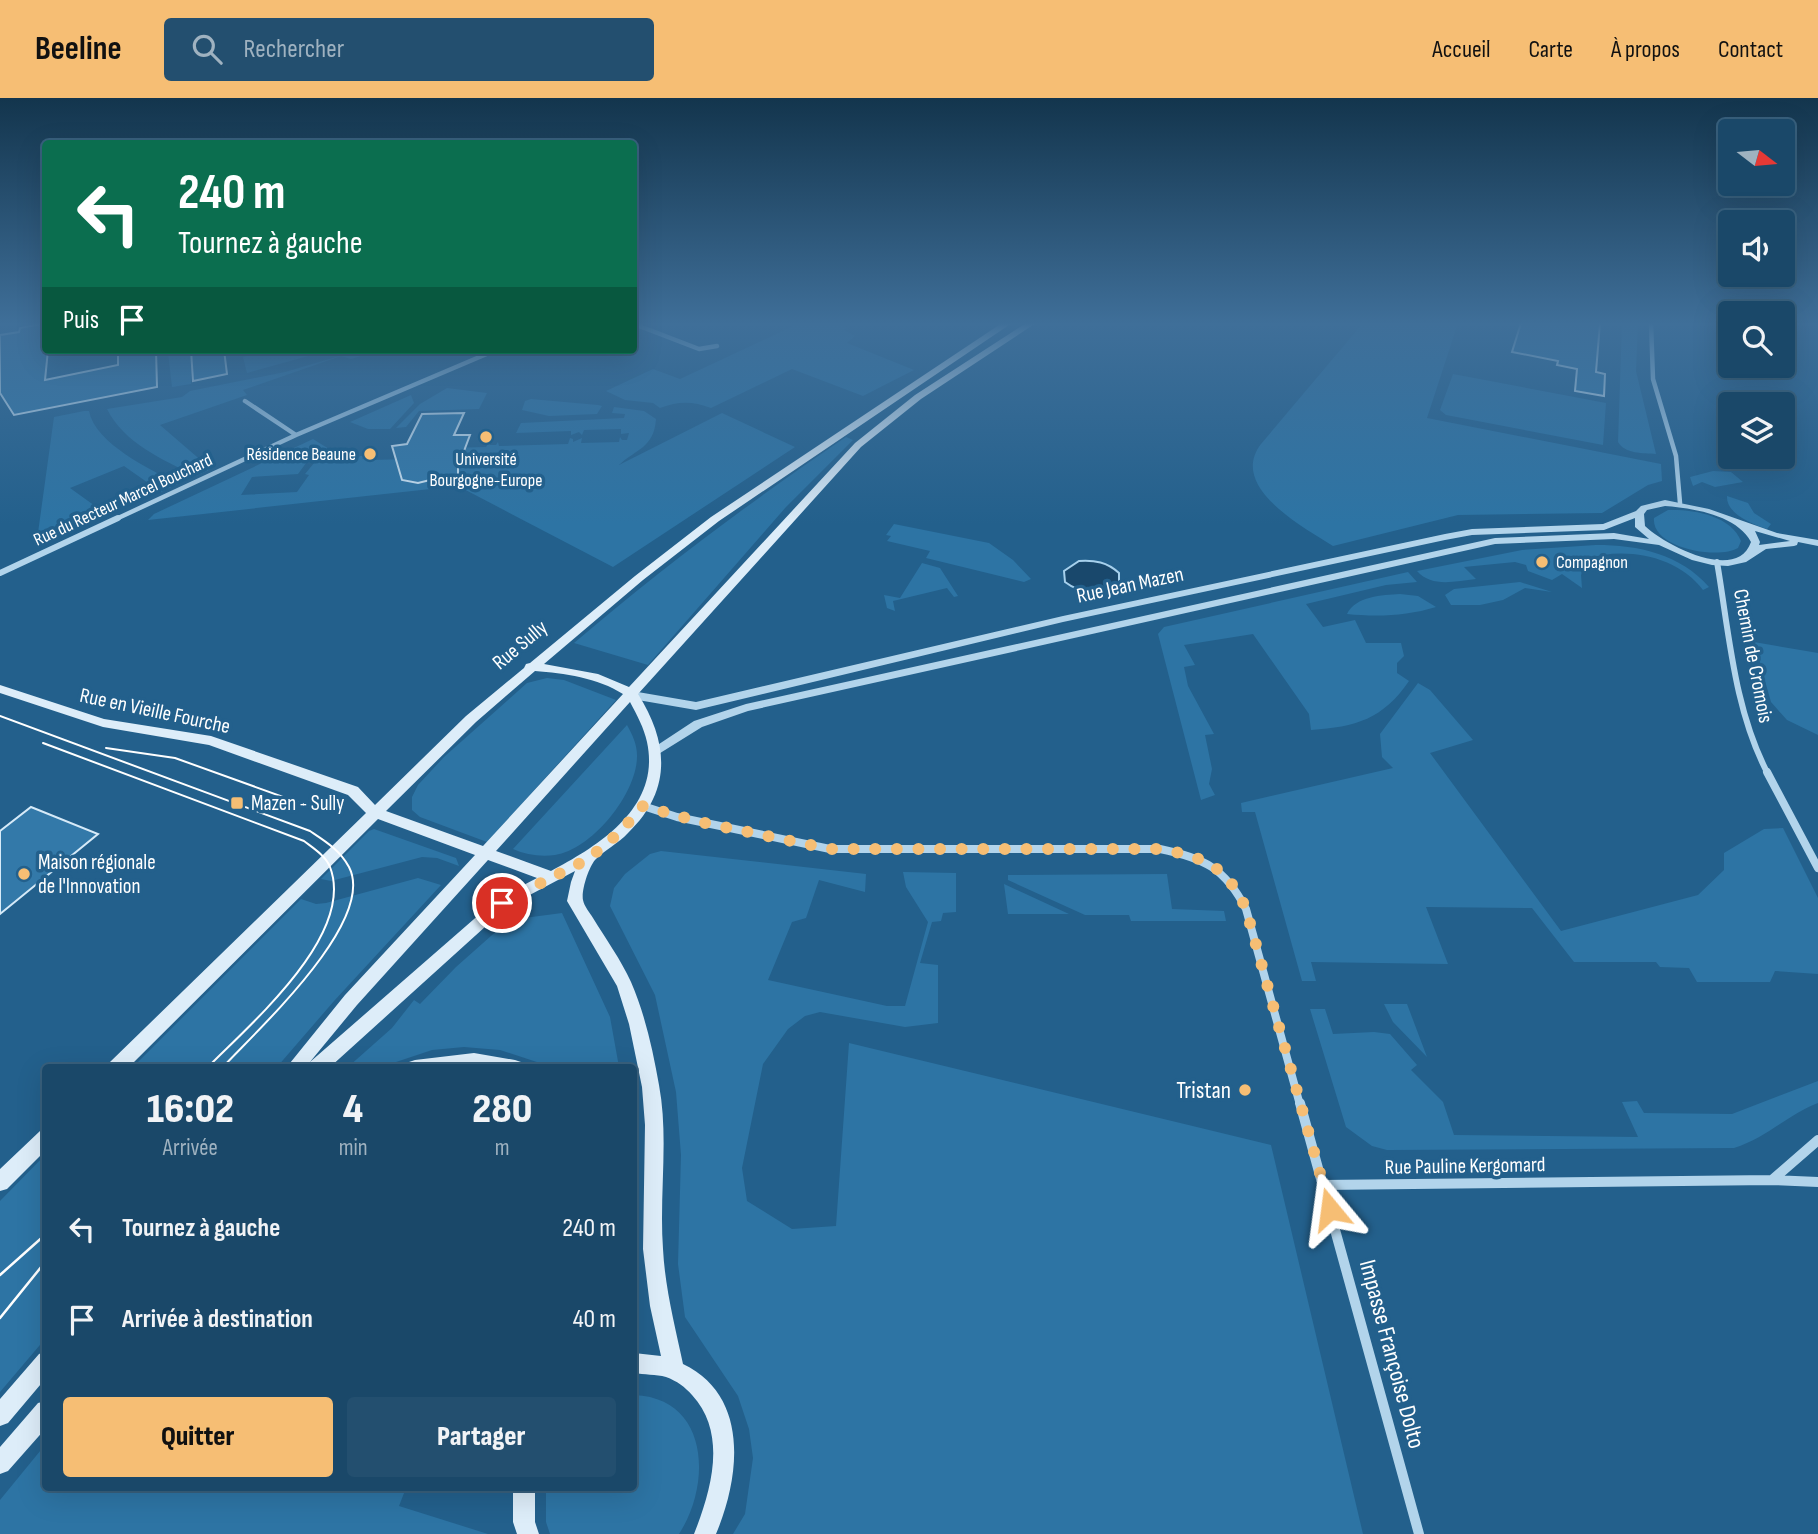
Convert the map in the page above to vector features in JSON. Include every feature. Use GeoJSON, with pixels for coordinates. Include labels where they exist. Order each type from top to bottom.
{"type":"FeatureCollection","features":[{"type":"Feature","properties":{"kind":"main road","name":"Rue Sully"},"geometry":{"type":"LineString","coordinates":[[120,1064],[374,812],[530,667],[715,519],[908,390]]}},
{"type":"Feature","properties":{"kind":"main road"},"geometry":{"type":"LineString","coordinates":[[297,1064],[351,1000],[858,445],[929,390]]}},
{"type":"Feature","properties":{"kind":"main road"},"geometry":{"type":"LineString","coordinates":[[321,1064],[502,903],[588,859],[620,832],[643,806],[655,776],[657,751],[646,718],[632,695],[585,674],[530,667]]}},
{"type":"Feature","properties":{"kind":"main road","name":"Rue en Vieille Fourche"},"geometry":{"type":"LineString","coordinates":[[0,689],[103,723],[211,741],[354,791],[374,812]]}},
{"type":"Feature","properties":{"kind":"main road"},"geometry":{"type":"LineString","coordinates":[[374,812],[552,877]]}},
{"type":"Feature","properties":{"kind":"main road"},"geometry":{"type":"LineString","coordinates":[[588,859],[578,882],[575,901],[624,984],[638,1024],[651,1087],[654,1125],[653,1249],[660,1306],[674,1368]]}},
{"type":"Feature","properties":{"kind":"main road"},"geometry":{"type":"LineString","coordinates":[[449,1064],[474,1061],[492,1064]]}},
{"type":"Feature","properties":{"kind":"main road"},"geometry":{"type":"LineString","coordinates":[[0,1182],[42,1141]]}},
{"type":"Feature","properties":{"kind":"main road"},"geometry":{"type":"LineString","coordinates":[[637,1363],[652,1362],[674,1368],[695,1381],[711,1401],[722,1426],[726,1455],[724,1486],[714,1517],[705,1534]]}},
{"type":"Feature","properties":{"kind":"main road"},"geometry":{"type":"LineString","coordinates":[[0,1415],[42,1367]]}},
{"type":"Feature","properties":{"kind":"main road"},"geometry":{"type":"LineString","coordinates":[[0,1463],[42,1416]]}},
{"type":"Feature","properties":{"kind":"main road"},"geometry":{"type":"LineString","coordinates":[[524,1491],[524,1522],[528,1534]]}},
{"type":"Feature","properties":{"kind":"street","name":"Rue du Recteur Marcel Bouchard"},"geometry":{"type":"LineString","coordinates":[[0,573],[296,435],[402,390]]}},
{"type":"Feature","properties":{"kind":"street"},"geometry":{"type":"LineString","coordinates":[[1657,390],[1681,487],[1680,503],[1714,511],[1768,533],[1815,543]]}},
{"type":"Feature","properties":{"kind":"street"},"geometry":{"type":"LineString","coordinates":[[244,401],[296,435]]}},
{"type":"Feature","properties":{"kind":"street","name":"Rue Jean Mazen"},"geometry":{"type":"LineString","coordinates":[[632,695],[696,706],[1063,619],[1472,532],[1604,527],[1639,513],[1653,504],[1680,503]]}},
{"type":"Feature","properties":{"kind":"street"},"geometry":{"type":"LineString","coordinates":[[1639,513],[1640,527],[1657,543],[1685,556],[1717,562],[1745,558],[1764,546],[1815,543]]}},
{"type":"Feature","properties":{"kind":"street"},"geometry":{"type":"LineString","coordinates":[[1731,519],[1752,537],[1755,545],[1753,552]]}},
{"type":"Feature","properties":{"kind":"street","name":"Rue Jean Mazen"},"geometry":{"type":"LineString","coordinates":[[657,751],[698,724],[746,708],[1495,541],[1614,536],[1657,543]]}},
{"type":"Feature","properties":{"kind":"street","name":"Chemin de Cromois"},"geometry":{"type":"LineString","coordinates":[[1717,562],[1742,706],[1755,750],[1818,868]]}},
{"type":"Feature","properties":{"kind":"street"},"geometry":{"type":"LineString","coordinates":[[1008,651],[1063,619]]}},
{"type":"Feature","properties":{"kind":"street"},"geometry":{"type":"LineString","coordinates":[[643,806],[690,820],[830,849],[1160,849],[1185,853],[1208,862],[1226,873],[1246,909],[1323,1185]]}},
{"type":"Feature","properties":{"kind":"street"},"geometry":{"type":"LineString","coordinates":[[1772,1180],[1818,1140]]}},
{"type":"Feature","properties":{"kind":"street","name":"Rue Pauline Kergomard"},"geometry":{"type":"LineString","coordinates":[[1323,1185],[1772,1180],[1818,1182]]}},
{"type":"Feature","properties":{"kind":"street","name":"Impasse Françoise Dolto"},"geometry":{"type":"LineString","coordinates":[[1323,1185],[1419,1534]]}},
{"type":"Feature","properties":{"kind":"shaded area"},"geometry":{"type":"Polygon","coordinates":[[[243,390],[247,395],[160,425],[211,469],[196,476],[158,457],[134,441],[123,432],[107,409],[182,397],[190,391],[243,390]]]}},
{"type":"Feature","properties":{"kind":"shaded area"},"geometry":{"type":"Polygon","coordinates":[[[444,390],[487,393],[479,409],[419,411],[406,427],[396,428],[420,404],[444,390]]]}},
{"type":"Feature","properties":{"kind":"shaded area"},"geometry":{"type":"Polygon","coordinates":[[[748,390],[711,408],[686,403],[660,408],[653,403],[625,400],[606,391],[748,390]]]}},
{"type":"Feature","properties":{"kind":"shaded area"},"geometry":{"type":"Polygon","coordinates":[[[847,390],[875,390],[863,396],[847,390]]]}},
{"type":"Feature","properties":{"kind":"shaded area"},"geometry":{"type":"Polygon","coordinates":[[[1307,390],[1436,390],[1427,418],[1661,464],[1662,481],[1648,485],[1602,513],[1458,515],[1333,546],[1288,517],[1261,490],[1254,475],[1253,460],[1261,444],[1307,390]]]}},
{"type":"Feature","properties":{"kind":"shaded area"},"geometry":{"type":"Polygon","coordinates":[[[1447,390],[1537,390],[1606,403],[1603,445],[1446,415],[1440,410],[1447,390]]]}},
{"type":"Feature","properties":{"kind":"shaded area"},"geometry":{"type":"Polygon","coordinates":[[[1620,390],[1641,390],[1656,454],[1630,451],[1618,442],[1620,390]]]}},
{"type":"Feature","properties":{"kind":"shaded area"},"geometry":{"type":"Polygon","coordinates":[[[411,395],[414,403],[390,429],[368,429],[350,422],[411,395]]]}},
{"type":"Feature","properties":{"kind":"shaded area"},"geometry":{"type":"Polygon","coordinates":[[[531,399],[602,406],[597,414],[549,416],[522,410],[525,401],[531,399]]]}},
{"type":"Feature","properties":{"kind":"shaded area"},"geometry":{"type":"Polygon","coordinates":[[[614,407],[644,411],[656,419],[655,429],[648,442],[619,465],[722,413],[795,447],[613,567],[458,486],[148,520],[154,514],[313,439],[329,449],[325,454],[312,455],[298,474],[252,477],[241,495],[297,492],[309,475],[305,474],[319,457],[323,457],[321,462],[356,461],[360,456],[364,456],[362,459],[371,455],[369,460],[412,459],[403,480],[418,483],[438,476],[438,481],[445,483],[457,479],[457,465],[462,460],[449,448],[486,447],[489,442],[490,445],[496,445],[498,442],[499,446],[568,444],[570,438],[573,442],[582,438],[581,443],[619,442],[620,437],[627,440],[629,433],[621,434],[621,429],[584,430],[582,435],[579,432],[571,435],[571,431],[516,433],[521,423],[624,418],[625,414],[612,413],[614,407]]]}},
{"type":"Feature","properties":{"kind":"shaded area"},"geometry":{"type":"Polygon","coordinates":[[[89,411],[93,423],[113,445],[178,484],[161,492],[124,466],[70,488],[109,516],[37,540],[54,417],[89,411]]]}},
{"type":"Feature","properties":{"kind":"shaded area"},"geometry":{"type":"Polygon","coordinates":[[[846,437],[853,440],[786,507],[648,665],[574,643],[707,536],[846,437]]]}},
{"type":"Feature","properties":{"kind":"shaded area"},"geometry":{"type":"Polygon","coordinates":[[[1713,471],[1731,472],[1743,482],[1715,487],[1702,482],[1693,486],[1690,477],[1713,471]]]}},
{"type":"Feature","properties":{"kind":"shaded area"},"geometry":{"type":"Polygon","coordinates":[[[1727,496],[1748,503],[1754,513],[1771,524],[1767,529],[1741,517],[1731,508],[1727,496]]]}},
{"type":"Feature","properties":{"kind":"shaded area"},"geometry":{"type":"Polygon","coordinates":[[[1668,510],[1710,515],[1720,520],[1736,532],[1741,541],[1738,548],[1716,553],[1687,549],[1674,544],[1656,528],[1654,518],[1668,510]]]}},
{"type":"Feature","properties":{"kind":"shaded area"},"geometry":{"type":"Polygon","coordinates":[[[894,524],[989,543],[1013,560],[1031,579],[1024,582],[926,558],[930,551],[887,541],[891,536],[886,535],[894,524]]]}},
{"type":"Feature","properties":{"kind":"shaded area"},"geometry":{"type":"Polygon","coordinates":[[[1596,545],[1628,547],[1672,559],[1698,576],[1709,587],[1703,590],[1680,569],[1665,562],[1634,554],[1601,555],[1586,559],[1581,575],[1582,588],[1562,574],[1552,580],[1528,571],[1526,565],[1515,562],[1464,567],[1476,579],[1452,582],[1430,580],[1417,571],[1522,550],[1596,545]]]}},
{"type":"Feature","properties":{"kind":"shaded area"},"geometry":{"type":"Polygon","coordinates":[[[1079,561],[1096,561],[1110,566],[1119,573],[1119,585],[1091,591],[1071,586],[1065,582],[1064,571],[1079,561]]]}},
{"type":"Feature","properties":{"kind":"shaded area"},"geometry":{"type":"Polygon","coordinates":[[[922,563],[940,568],[958,596],[954,597],[947,588],[893,601],[895,611],[887,608],[884,595],[900,598],[922,563]]]}},
{"type":"Feature","properties":{"kind":"shaded area"},"geometry":{"type":"Polygon","coordinates":[[[1408,572],[1417,582],[1386,585],[1306,604],[1323,627],[1355,620],[1366,643],[1401,643],[1404,656],[1397,663],[1397,673],[1409,681],[1389,704],[1367,719],[1355,723],[1311,730],[1309,714],[1253,634],[1184,645],[1195,665],[1184,667],[1188,686],[1214,734],[1205,735],[1212,769],[1209,784],[1215,795],[1201,800],[1158,634],[1164,627],[1408,572]]]}},
{"type":"Feature","properties":{"kind":"shaded area"},"geometry":{"type":"Polygon","coordinates":[[[1520,582],[1552,592],[1525,588],[1503,600],[1480,605],[1451,605],[1445,595],[1454,589],[1520,582]]]}},
{"type":"Feature","properties":{"kind":"shaded area"},"geometry":{"type":"Polygon","coordinates":[[[1400,594],[1418,596],[1436,607],[1392,615],[1347,614],[1363,600],[1400,594]]]}},
{"type":"Feature","properties":{"kind":"shaded area"},"geometry":{"type":"Polygon","coordinates":[[[1754,642],[1818,653],[1818,735],[1787,720],[1771,702],[1754,642]]]}},
{"type":"Feature","properties":{"kind":"shaded area"},"geometry":{"type":"Polygon","coordinates":[[[547,678],[564,680],[616,700],[487,842],[420,817],[412,810],[412,797],[418,785],[444,757],[527,683],[547,678]]]}},
{"type":"Feature","properties":{"kind":"shaded area"},"geometry":{"type":"Polygon","coordinates":[[[1418,683],[1430,690],[1473,740],[1430,753],[1561,931],[1698,895],[1724,870],[1724,853],[1764,829],[1783,828],[1818,898],[1818,974],[1775,971],[1770,982],[1697,982],[1689,968],[1660,967],[1656,962],[1574,962],[1532,908],[1426,907],[1448,964],[1311,962],[1316,981],[1302,981],[1255,812],[1242,812],[1241,803],[1393,768],[1382,757],[1380,734],[1418,683]]]}},
{"type":"Feature","properties":{"kind":"shaded area"},"geometry":{"type":"Polygon","coordinates":[[[627,725],[636,747],[635,770],[622,801],[611,817],[584,842],[555,855],[534,855],[513,849],[627,725]]]}},
{"type":"Feature","properties":{"kind":"shaded area"},"geometry":{"type":"Polygon","coordinates":[[[374,829],[456,858],[459,866],[437,858],[422,857],[331,881],[321,879],[374,829]]]}},
{"type":"Feature","properties":{"kind":"shaded area"},"geometry":{"type":"Polygon","coordinates":[[[661,851],[866,874],[865,892],[819,880],[806,918],[792,922],[768,980],[887,1006],[905,1006],[928,922],[906,887],[903,872],[956,873],[956,912],[943,913],[941,921],[932,922],[920,963],[938,965],[938,1023],[905,1027],[820,1012],[805,1016],[788,1029],[763,1064],[742,1168],[747,1201],[792,1229],[836,1226],[849,1043],[1271,1145],[1363,1534],[733,1534],[745,1514],[753,1458],[749,1429],[738,1396],[685,1317],[678,1264],[681,1155],[676,1092],[655,995],[610,906],[614,888],[625,874],[650,854],[661,851]]]}},
{"type":"Feature","properties":{"kind":"shaded area"},"geometry":{"type":"Polygon","coordinates":[[[1167,874],[1172,909],[1224,911],[1226,921],[1131,921],[1129,915],[1085,915],[1008,880],[1008,875],[1167,874]]]}},
{"type":"Feature","properties":{"kind":"shaded area"},"geometry":{"type":"Polygon","coordinates":[[[418,878],[441,885],[280,1064],[136,1064],[301,899],[316,904],[418,878]]]}},
{"type":"Feature","properties":{"kind":"shaded area"},"geometry":{"type":"Polygon","coordinates":[[[1004,884],[1069,914],[1008,914],[1004,884]]]}},
{"type":"Feature","properties":{"kind":"shaded area"},"geometry":{"type":"Polygon","coordinates":[[[562,913],[610,1017],[618,1064],[543,1064],[500,1050],[464,1047],[432,1050],[390,1064],[351,1064],[392,1028],[414,1000],[420,1004],[456,967],[509,920],[562,913]]]}},
{"type":"Feature","properties":{"kind":"shaded area"},"geometry":{"type":"Polygon","coordinates":[[[1384,1004],[1407,1004],[1427,1057],[1393,1022],[1384,1004]]]}},
{"type":"Feature","properties":{"kind":"shaded area"},"geometry":{"type":"Polygon","coordinates":[[[1310,1009],[1325,1009],[1333,1034],[1390,1034],[1417,1065],[1411,1070],[1443,1102],[1454,1135],[1638,1137],[1622,1102],[1637,1101],[1644,1113],[1732,1114],[1818,1081],[1818,1103],[1734,1148],[1387,1150],[1372,1146],[1346,1127],[1310,1009]]]}},
{"type":"Feature","properties":{"kind":"shaded area"},"geometry":{"type":"Polygon","coordinates":[[[42,1158],[42,1343],[0,1392],[0,1201],[42,1158]]]}},
{"type":"Feature","properties":{"kind":"shaded area"},"geometry":{"type":"Polygon","coordinates":[[[637,1396],[659,1400],[677,1411],[690,1427],[697,1446],[699,1468],[690,1514],[679,1534],[550,1534],[546,1522],[546,1491],[637,1491],[637,1396]]]}},
{"type":"Feature","properties":{"kind":"shaded area"},"geometry":{"type":"Polygon","coordinates":[[[42,1449],[42,1491],[405,1491],[399,1506],[488,1534],[0,1534],[0,1500],[42,1449]]]}},
{"type":"Feature","properties":{"kind":"building"},"geometry":{"type":"Polygon","coordinates":[[[0,390],[142,390],[14,415],[0,390]]]}},
{"type":"Feature","properties":{"kind":"building"},"geometry":{"type":"Polygon","coordinates":[[[1604,390],[1604,396],[1575,391],[1604,390]]]}},
{"type":"Feature","properties":{"kind":"building"},"geometry":{"type":"Polygon","coordinates":[[[464,413],[454,435],[470,435],[458,467],[458,479],[443,483],[434,479],[418,483],[402,480],[392,446],[407,444],[422,414],[464,413]]]}},
{"type":"Feature","properties":{"kind":"building","name":"Maison régionale de l'Innovation"},"geometry":{"type":"Polygon","coordinates":[[[31,807],[98,834],[0,914],[0,831],[31,807]]]}},
{"type":"Feature","properties":{"kind":"tram line"},"geometry":{"type":"LineString","coordinates":[[0,716],[310,831],[332,846],[349,867],[353,890],[346,916],[330,944],[285,1002],[226,1064]]}},
{"type":"Feature","properties":{"kind":"tram line"},"geometry":{"type":"LineString","coordinates":[[43,743],[304,841],[328,863],[334,893],[328,921],[314,949],[271,1003],[211,1064]]}},
{"type":"Feature","properties":{"kind":"tram line"},"geometry":{"type":"LineString","coordinates":[[106,748],[175,758],[311,807]]}},
{"type":"Feature","properties":{"kind":"tram line"},"geometry":{"type":"LineString","coordinates":[[0,1275],[42,1238]]}},
{"type":"Feature","properties":{"kind":"tram line"},"geometry":{"type":"LineString","coordinates":[[0,1318],[42,1266]]}},
{"type":"Feature","properties":{"kind":"place","name":"Université Bourgogne-Europe"},"geometry":{"type":"Point","coordinates":[486,437]}},
{"type":"Feature","properties":{"kind":"place","name":"Résidence Beaune"},"geometry":{"type":"Point","coordinates":[370,454]}},
{"type":"Feature","properties":{"kind":"place","name":"Compagnon"},"geometry":{"type":"Point","coordinates":[1542,562]}},
{"type":"Feature","properties":{"kind":"place","name":"Mazen - Sully"},"geometry":{"type":"Point","coordinates":[237,803]}},
{"type":"Feature","properties":{"kind":"place","name":"Maison régionale de l'Innovation"},"geometry":{"type":"Point","coordinates":[24,874]}},
{"type":"Feature","properties":{"kind":"place","name":"Tristan"},"geometry":{"type":"Point","coordinates":[1245,1090]}},
{"type":"Feature","properties":{"kind":"route"},"geometry":{"type":"LineString","coordinates":[[502,903],[588,859],[620,832],[643,806],[677,817],[830,849],[1160,849],[1185,853],[1226,873],[1238,890],[1246,909],[1330,1209]]}}]}
